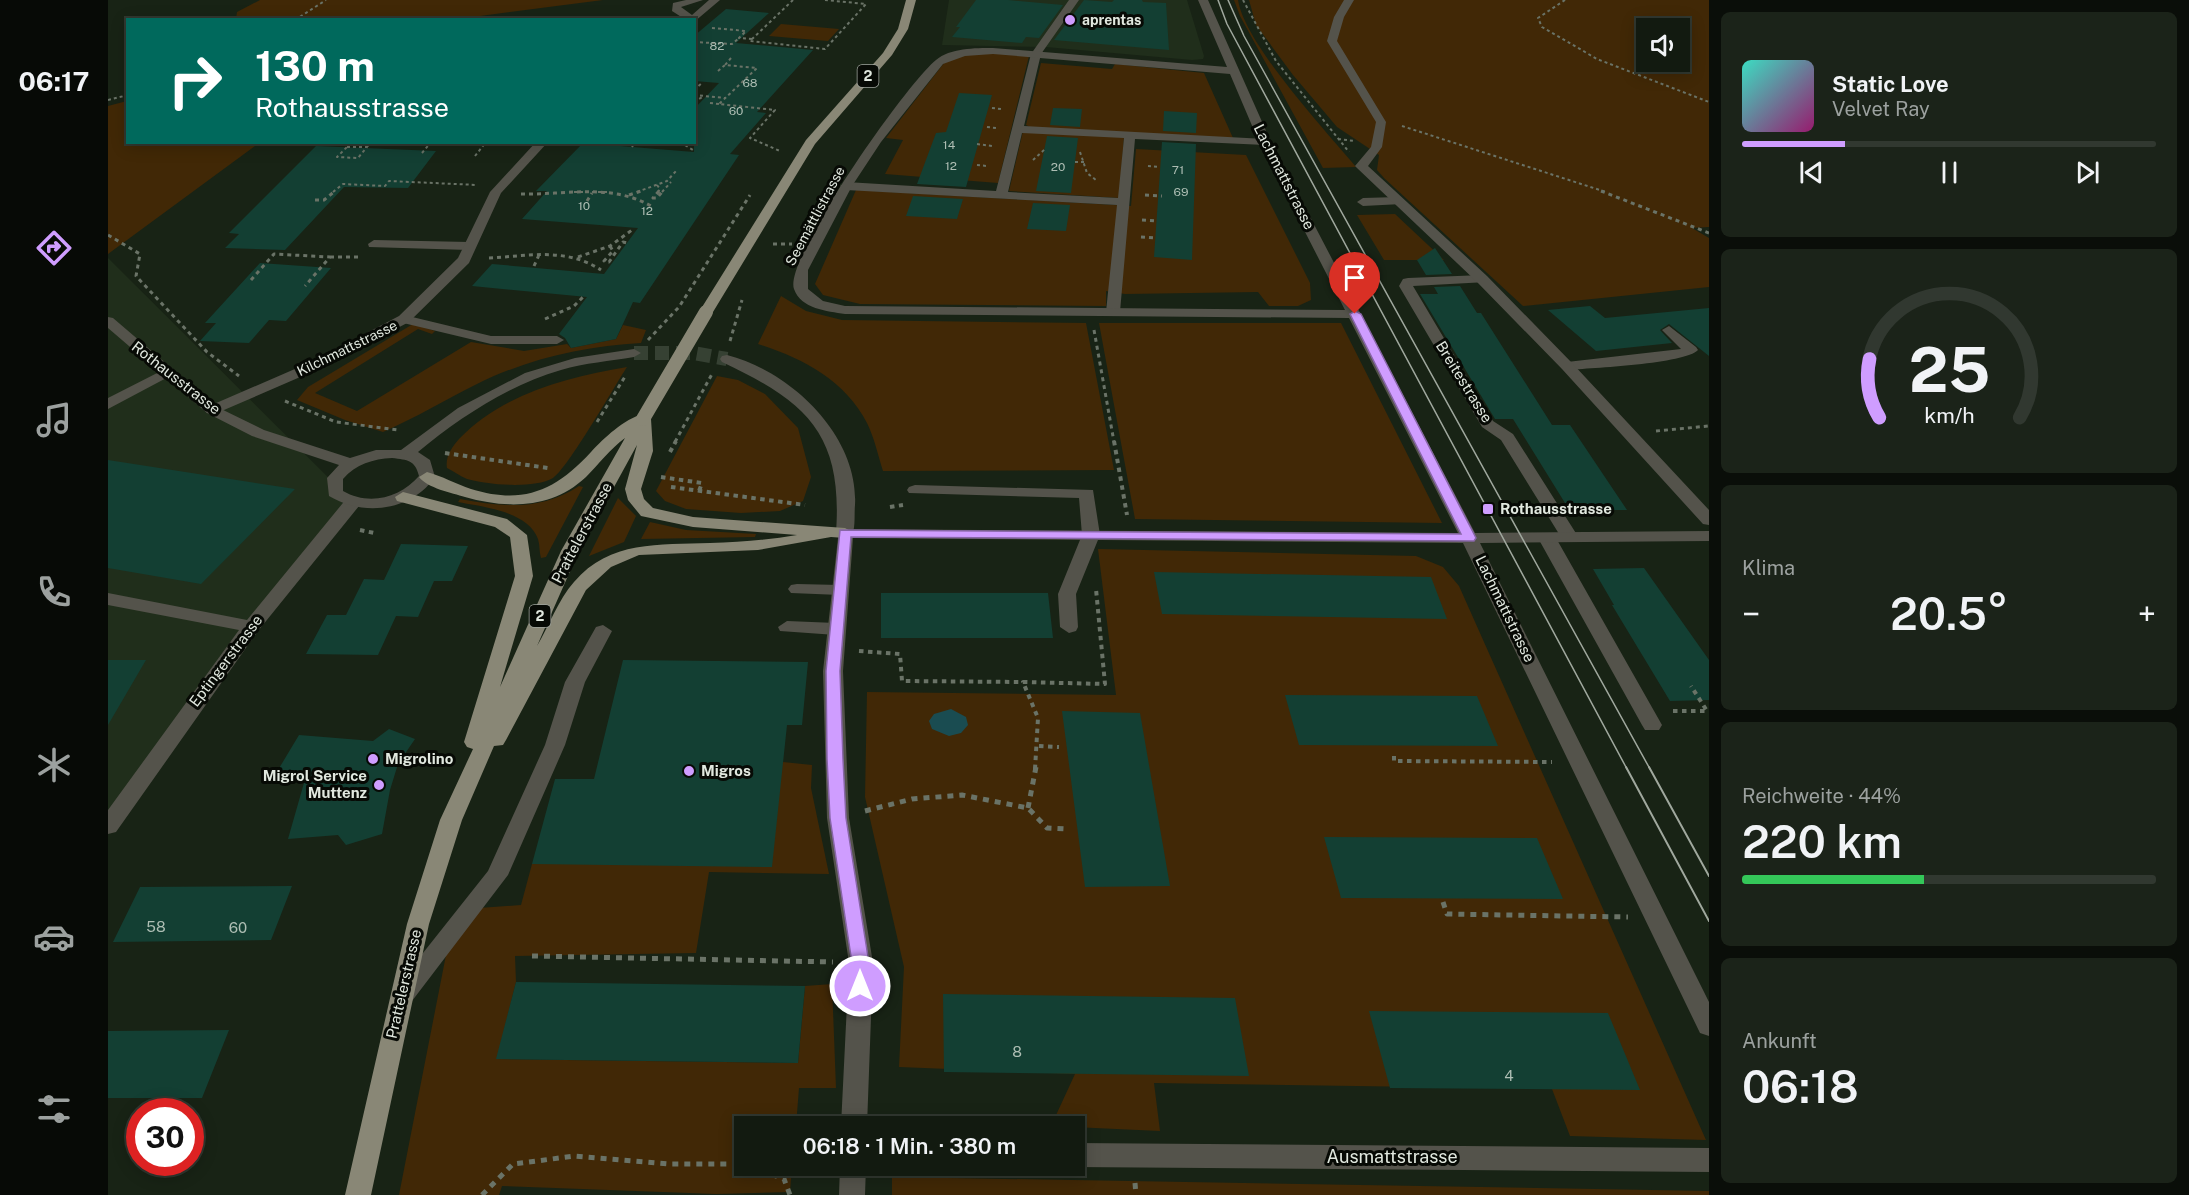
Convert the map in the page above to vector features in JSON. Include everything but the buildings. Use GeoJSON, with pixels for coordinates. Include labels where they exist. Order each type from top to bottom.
{"type":"FeatureCollection","features":[{"type":"Feature","properties":{"kind":"main road","name":"Prattelerstrasse"},"geometry":{"type":"LineString","coordinates":[[358,1195],[418,924],[451,820],[570,551],[643,419],[810,142],[887,55],[903,29],[911,0]]}},
{"type":"Feature","properties":{"kind":"main road"},"geometry":{"type":"LineString","coordinates":[[427,477],[462,493],[500,501],[525,501],[552,493],[574,479],[609,442],[643,419]]}},
{"type":"Feature","properties":{"kind":"main road"},"geometry":{"type":"LineString","coordinates":[[643,419],[645,451],[633,489],[636,500],[647,512],[693,522],[795,528],[836,533]]}},
{"type":"Feature","properties":{"kind":"main road"},"geometry":{"type":"LineString","coordinates":[[403,497],[501,523],[518,535],[522,551],[524,576],[451,820]]}},
{"type":"Feature","properties":{"kind":"main road"},"geometry":{"type":"LineString","coordinates":[[451,820],[534,674],[578,588],[593,570],[627,552],[639,550],[761,546],[790,543],[836,533]]}},
{"type":"Feature","properties":{"kind":"street"},"geometry":{"type":"LineString","coordinates":[[690,18],[677,11],[676,5],[698,0]]}},
{"type":"Feature","properties":{"kind":"street"},"geometry":{"type":"LineString","coordinates":[[693,18],[714,0]]}},
{"type":"Feature","properties":{"kind":"street"},"geometry":{"type":"LineString","coordinates":[[1001,195],[1036,54],[1074,0]]}},
{"type":"Feature","properties":{"kind":"street","name":"Lachmattstrasse"},"geometry":{"type":"LineString","coordinates":[[1203,0],[1267,146],[1469,538],[1709,1026]]}},
{"type":"Feature","properties":{"kind":"street"},"geometry":{"type":"LineString","coordinates":[[1349,0],[1339,17],[1332,41],[1381,121],[1378,140],[1368,163],[1361,166],[1482,279],[1567,366],[1709,520]]}},
{"type":"Feature","properties":{"kind":"street","name":"Seemättlistrasse"},"geometry":{"type":"LineString","coordinates":[[1233,71],[974,51],[958,54],[939,62],[876,140],[849,182],[801,270],[798,282],[801,292],[809,300],[825,307],[845,310],[1355,314]]}},
{"type":"Feature","properties":{"kind":"street"},"geometry":{"type":"LineString","coordinates":[[1018,129],[1267,146]]}},
{"type":"Feature","properties":{"kind":"street"},"geometry":{"type":"LineString","coordinates":[[1113,312],[1130,135]]}},
{"type":"Feature","properties":{"kind":"street","name":"Kilchmattstrasse"},"geometry":{"type":"LineString","coordinates":[[212,410],[316,365],[404,319],[464,260],[499,189],[541,144]]}},
{"type":"Feature","properties":{"kind":"street"},"geometry":{"type":"LineString","coordinates":[[1156,144],[1267,146]]}},
{"type":"Feature","properties":{"kind":"street"},"geometry":{"type":"LineString","coordinates":[[849,182],[957,184]]}},
{"type":"Feature","properties":{"kind":"street"},"geometry":{"type":"LineString","coordinates":[[849,182],[1001,195],[1124,202]]}},
{"type":"Feature","properties":{"kind":"street"},"geometry":{"type":"LineString","coordinates":[[1363,202],[1398,201]]}},
{"type":"Feature","properties":{"kind":"street"},"geometry":{"type":"LineString","coordinates":[[374,244],[469,246]]}},
{"type":"Feature","properties":{"kind":"street","name":"Breitestrasse"},"geometry":{"type":"LineString","coordinates":[[1482,279],[1438,279],[1408,282],[1406,286],[1487,424],[1507,437],[1570,538]]}},
{"type":"Feature","properties":{"kind":"street"},"geometry":{"type":"LineString","coordinates":[[404,319],[490,340],[557,340]]}},
{"type":"Feature","properties":{"kind":"street","name":"Rothausstrasse"},"geometry":{"type":"LineString","coordinates":[[108,321],[212,410],[258,434],[350,463]]}},
{"type":"Feature","properties":{"kind":"street"},"geometry":{"type":"LineString","coordinates":[[1567,366],[1677,355],[1690,350],[1669,330]]}},
{"type":"Feature","properties":{"kind":"street"},"geometry":{"type":"LineString","coordinates":[[406,454],[436,428],[517,383],[573,362],[639,350]]}},
{"type":"Feature","properties":{"kind":"street"},"geometry":{"type":"LineString","coordinates":[[727,359],[776,382],[800,400],[823,423],[840,457],[848,507],[836,533],[840,590],[833,682],[838,818],[861,963],[854,1116]]}},
{"type":"Feature","properties":{"kind":"street"},"geometry":{"type":"LineString","coordinates":[[108,404],[167,372]]}},
{"type":"Feature","properties":{"kind":"street"},"geometry":{"type":"LineString","coordinates":[[378,454],[406,454],[424,463],[427,477],[422,484],[403,497],[378,503],[353,502],[335,493],[333,485],[335,478],[350,463],[378,454]]}},
{"type":"Feature","properties":{"kind":"street"},"geometry":{"type":"LineString","coordinates":[[915,490],[1088,493],[1091,535],[1067,594],[1070,627]]}},
{"type":"Feature","properties":{"kind":"street","name":"Eptingerstrasse"},"geometry":{"type":"LineString","coordinates":[[108,826],[251,627],[353,502]]}},
{"type":"Feature","properties":{"kind":"street"},"geometry":{"type":"LineString","coordinates":[[836,533],[1469,538],[1709,536]]}},
{"type":"Feature","properties":{"kind":"street"},"geometry":{"type":"LineString","coordinates":[[1547,538],[1649,718]]}},
{"type":"Feature","properties":{"kind":"street"},"geometry":{"type":"LineString","coordinates":[[797,589],[840,590]]}},
{"type":"Feature","properties":{"kind":"street"},"geometry":{"type":"LineString","coordinates":[[108,599],[251,627]]}},
{"type":"Feature","properties":{"kind":"street"},"geometry":{"type":"LineString","coordinates":[[787,627],[836,639]]}},
{"type":"Feature","properties":{"kind":"street"},"geometry":{"type":"LineString","coordinates":[[401,998],[497,875],[555,745],[575,682],[603,631]]}},
{"type":"Feature","properties":{"kind":"street","name":"Ausmattstrasse"},"geometry":{"type":"LineString","coordinates":[[1085,1155],[1709,1160]]}},
{"type":"Feature","properties":{"kind":"street"},"geometry":{"type":"LineString","coordinates":[[852,1195],[853,1176]]}},
{"type":"Feature","properties":{"kind":"path"},"geometry":{"type":"LineString","coordinates":[[298,18],[326,0]]}},
{"type":"Feature","properties":{"kind":"path"},"geometry":{"type":"LineString","coordinates":[[739,38],[752,39],[793,0]]}},
{"type":"Feature","properties":{"kind":"path"},"geometry":{"type":"LineString","coordinates":[[752,39],[750,41],[825,49],[866,4],[825,0]]}},
{"type":"Feature","properties":{"kind":"path"},"geometry":{"type":"LineString","coordinates":[[1243,0],[1254,27],[1307,102],[1338,139]]}},
{"type":"Feature","properties":{"kind":"path"},"geometry":{"type":"LineString","coordinates":[[1565,0],[1538,18],[1542,27],[1597,59],[1667,88],[1709,102]]}},
{"type":"Feature","properties":{"kind":"path"},"geometry":{"type":"LineString","coordinates":[[696,42],[732,44],[746,31],[705,27]]}},
{"type":"Feature","properties":{"kind":"path"},"geometry":{"type":"LineString","coordinates":[[718,71],[731,58]]}},
{"type":"Feature","properties":{"kind":"path"},"geometry":{"type":"LineString","coordinates":[[719,104],[757,68],[725,65]]}},
{"type":"Feature","properties":{"kind":"path"},"geometry":{"type":"LineString","coordinates":[[696,88],[702,83]]}},
{"type":"Feature","properties":{"kind":"path"},"geometry":{"type":"LineString","coordinates":[[696,94],[726,98]]}},
{"type":"Feature","properties":{"kind":"path"},"geometry":{"type":"LineString","coordinates":[[108,100],[126,96]]}},
{"type":"Feature","properties":{"kind":"path"},"geometry":{"type":"LineString","coordinates":[[696,101],[705,96]]}},
{"type":"Feature","properties":{"kind":"path"},"geometry":{"type":"LineString","coordinates":[[710,104],[775,110],[750,138],[781,150],[774,160]]}},
{"type":"Feature","properties":{"kind":"path"},"geometry":{"type":"LineString","coordinates":[[1381,121],[1445,138],[1618,196],[1709,233]]}},
{"type":"Feature","properties":{"kind":"path"},"geometry":{"type":"LineString","coordinates":[[368,147],[347,147],[337,158],[358,158],[368,147],[370,144]]}},
{"type":"Feature","properties":{"kind":"path"},"geometry":{"type":"LineString","coordinates":[[422,153],[429,144]]}},
{"type":"Feature","properties":{"kind":"path"},"geometry":{"type":"LineString","coordinates":[[475,156],[484,144]]}},
{"type":"Feature","properties":{"kind":"path"},"geometry":{"type":"LineString","coordinates":[[683,144],[693,150]]}},
{"type":"Feature","properties":{"kind":"path"},"geometry":{"type":"LineString","coordinates":[[1034,160],[1046,148],[1052,147]]}},
{"type":"Feature","properties":{"kind":"path"},"geometry":{"type":"LineString","coordinates":[[1074,148],[1083,153],[1087,173],[1096,181],[1125,187]]}},
{"type":"Feature","properties":{"kind":"path"},"geometry":{"type":"LineString","coordinates":[[1011,159],[1042,160]]}},
{"type":"Feature","properties":{"kind":"path"},"geometry":{"type":"LineString","coordinates":[[1076,162],[1086,162]]}},
{"type":"Feature","properties":{"kind":"path"},"geometry":{"type":"LineString","coordinates":[[315,200],[324,200],[343,184],[385,186],[389,181],[499,189],[544,196],[592,193],[628,195],[667,181],[676,171]]}},
{"type":"Feature","properties":{"kind":"path"},"geometry":{"type":"LineString","coordinates":[[657,185],[660,189],[653,198],[657,198],[671,182]]}},
{"type":"Feature","properties":{"kind":"path"},"geometry":{"type":"LineString","coordinates":[[639,350],[655,330],[679,307],[756,186]]}},
{"type":"Feature","properties":{"kind":"path"},"geometry":{"type":"LineString","coordinates":[[587,201],[592,193]]}},
{"type":"Feature","properties":{"kind":"path"},"geometry":{"type":"LineString","coordinates":[[628,195],[651,206]]}},
{"type":"Feature","properties":{"kind":"path"},"geometry":{"type":"LineString","coordinates":[[577,257],[610,246],[632,230]]}},
{"type":"Feature","properties":{"kind":"path"},"geometry":{"type":"LineString","coordinates":[[108,235],[140,254],[136,276],[207,352],[257,389],[336,422],[408,432]]}},
{"type":"Feature","properties":{"kind":"path"},"geometry":{"type":"LineString","coordinates":[[610,246],[613,251],[604,261],[609,261],[624,242],[627,243]]}},
{"type":"Feature","properties":{"kind":"path"},"geometry":{"type":"LineString","coordinates":[[251,280],[274,254],[330,257],[305,286]]}},
{"type":"Feature","properties":{"kind":"path"},"geometry":{"type":"LineString","coordinates":[[464,260],[539,254],[577,257],[592,262],[601,270]]}},
{"type":"Feature","properties":{"kind":"path"},"geometry":{"type":"LineString","coordinates":[[534,266],[539,254]]}},
{"type":"Feature","properties":{"kind":"path"},"geometry":{"type":"LineString","coordinates":[[537,320],[574,306],[584,296]]}},
{"type":"Feature","properties":{"kind":"path"},"geometry":{"type":"LineString","coordinates":[[1091,312],[1131,535]]}},
{"type":"Feature","properties":{"kind":"path"},"geometry":{"type":"LineString","coordinates":[[593,427],[628,373]]}},
{"type":"Feature","properties":{"kind":"path"},"geometry":{"type":"LineString","coordinates":[[1665,430],[1709,426]]}},
{"type":"Feature","properties":{"kind":"path"},"geometry":{"type":"LineString","coordinates":[[441,460],[447,447]]}},
{"type":"Feature","properties":{"kind":"path"},"geometry":{"type":"LineString","coordinates":[[444,453],[549,468]]}},
{"type":"Feature","properties":{"kind":"path"},"geometry":{"type":"LineString","coordinates":[[657,477],[702,483],[699,491]]}},
{"type":"Feature","properties":{"kind":"path"},"geometry":{"type":"LineString","coordinates":[[671,487],[805,505]]}},
{"type":"Feature","properties":{"kind":"path"},"geometry":{"type":"LineString","coordinates":[[360,530],[374,533]]}},
{"type":"Feature","properties":{"kind":"path"},"geometry":{"type":"LineString","coordinates":[[836,639],[900,654],[902,681],[1106,684],[1095,581]]}},
{"type":"Feature","properties":{"kind":"path"},"geometry":{"type":"LineString","coordinates":[[1023,682],[1038,718],[1039,746],[1028,808]]}},
{"type":"Feature","properties":{"kind":"path"},"geometry":{"type":"LineString","coordinates":[[1649,718],[1707,711],[1691,686]]}},
{"type":"Feature","properties":{"kind":"path"},"geometry":{"type":"LineString","coordinates":[[1039,746],[1059,747]]}},
{"type":"Feature","properties":{"kind":"path"},"geometry":{"type":"LineString","coordinates":[[1394,756],[1394,761],[1579,762]]}},
{"type":"Feature","properties":{"kind":"path"},"geometry":{"type":"LineString","coordinates":[[838,818],[912,799],[962,795],[1028,808],[1047,828],[1066,829]]}},
{"type":"Feature","properties":{"kind":"path"},"geometry":{"type":"LineString","coordinates":[[1443,902],[1447,914],[1656,917]]}},
{"type":"Feature","properties":{"kind":"path"},"geometry":{"type":"LineString","coordinates":[[532,956],[861,963]]}},
{"type":"Feature","properties":{"kind":"path"},"geometry":{"type":"LineString","coordinates":[[482,1195],[513,1164],[575,1156],[670,1164],[734,1164]]}},
{"type":"Feature","properties":{"kind":"path"},"geometry":{"type":"LineString","coordinates":[[776,1176],[784,1179],[790,1195]]}},
{"type":"Feature","properties":{"kind":"shaded area"},"geometry":{"type":"Polygon","coordinates":[[[260,0],[603,0],[476,18],[236,18],[237,12],[260,0]]]}},
{"type":"Feature","properties":{"kind":"shaded area","name":"aprentas"},"geometry":{"type":"Polygon","coordinates":[[[949,0],[1187,0],[1204,56],[1203,59],[1192,60],[1046,47],[942,45],[949,0]]]}},
{"type":"Feature","properties":{"kind":"shaded area"},"geometry":{"type":"Polygon","coordinates":[[[1234,0],[1238,0],[1244,18],[1270,62],[1356,167],[1323,168],[1240,16],[1234,0]]]}},
{"type":"Feature","properties":{"kind":"shaded area"},"geometry":{"type":"Polygon","coordinates":[[[1249,0],[1709,0],[1709,227],[1692,228],[1709,238],[1709,287],[1523,306],[1384,178],[1377,170],[1379,155],[1337,127],[1293,75],[1256,25],[1249,0]]]}},
{"type":"Feature","properties":{"kind":"shaded area"},"geometry":{"type":"Polygon","coordinates":[[[781,24],[839,29],[828,41],[769,36],[781,24]]]}},
{"type":"Feature","properties":{"kind":"shaded area"},"geometry":{"type":"Polygon","coordinates":[[[1002,53],[1029,56],[998,183],[885,174],[903,140],[886,138],[944,63],[962,55],[1002,53]]]}},
{"type":"Feature","properties":{"kind":"shaded area"},"geometry":{"type":"Polygon","coordinates":[[[1041,63],[1112,69],[1115,64],[1204,73],[1233,138],[1032,128],[1026,125],[1041,63]]]}},
{"type":"Feature","properties":{"kind":"shaded area"},"geometry":{"type":"Polygon","coordinates":[[[126,101],[126,144],[258,144],[108,254],[108,106],[126,101]]]}},
{"type":"Feature","properties":{"kind":"shaded area"},"geometry":{"type":"Polygon","coordinates":[[[1023,131],[1124,137],[1119,198],[1009,191],[1023,131]]]}},
{"type":"Feature","properties":{"kind":"shaded area"},"geometry":{"type":"Polygon","coordinates":[[[1136,149],[1246,155],[1310,283],[1311,300],[1298,306],[1269,306],[1258,292],[1125,294],[1106,291],[1106,306],[860,304],[823,295],[815,284],[856,190],[1131,206],[1136,149]]]}},
{"type":"Feature","properties":{"kind":"shaded area"},"geometry":{"type":"Polygon","coordinates":[[[1395,214],[1444,260],[1384,260],[1357,215],[1395,214]]]}},
{"type":"Feature","properties":{"kind":"shaded area"},"geometry":{"type":"Polygon","coordinates":[[[108,258],[353,502],[108,826],[108,258]]]}},
{"type":"Feature","properties":{"kind":"shaded area"},"geometry":{"type":"Polygon","coordinates":[[[781,296],[806,311],[842,320],[1086,323],[1114,470],[883,471],[867,423],[847,394],[806,364],[758,344],[781,296]]]}},
{"type":"Feature","properties":{"kind":"shaded area"},"geometry":{"type":"Polygon","coordinates":[[[1099,323],[1341,323],[1442,523],[1135,519],[1099,323]]]}},
{"type":"Feature","properties":{"kind":"shaded area"},"geometry":{"type":"Polygon","coordinates":[[[413,324],[435,331],[432,334],[418,329],[315,393],[357,411],[471,342],[524,351],[567,344],[571,348],[616,339],[623,325],[646,330],[641,343],[599,347],[557,355],[516,367],[477,384],[383,432],[345,420],[297,400],[308,387],[413,324]]]}},
{"type":"Feature","properties":{"kind":"shaded area"},"geometry":{"type":"Polygon","coordinates":[[[627,367],[580,444],[553,478],[523,485],[487,483],[467,479],[447,468],[448,456],[456,442],[476,423],[495,410],[515,399],[559,382],[627,367]]]}},
{"type":"Feature","properties":{"kind":"shaded area"},"geometry":{"type":"Polygon","coordinates":[[[717,376],[738,380],[765,394],[798,428],[811,477],[803,501],[780,511],[741,513],[686,509],[665,501],[656,491],[717,376]]]}},
{"type":"Feature","properties":{"kind":"shaded area"},"geometry":{"type":"Polygon","coordinates":[[[579,486],[583,487],[546,557],[541,558],[538,539],[525,522],[504,512],[458,502],[460,499],[491,504],[521,505],[550,500],[579,486]]]}},
{"type":"Feature","properties":{"kind":"shaded area"},"geometry":{"type":"Polygon","coordinates":[[[618,498],[636,516],[624,542],[589,556],[618,498]]]}},
{"type":"Feature","properties":{"kind":"shaded area"},"geometry":{"type":"Polygon","coordinates":[[[650,522],[686,530],[756,534],[755,537],[641,539],[650,522]]]}},
{"type":"Feature","properties":{"kind":"shaded area"},"geometry":{"type":"Polygon","coordinates":[[[1098,549],[1416,556],[1443,567],[1459,586],[1706,1140],[1570,1136],[1552,1089],[1154,1083],[1160,1131],[1085,1128],[1085,1116],[1056,1116],[1075,1074],[899,1067],[904,967],[865,797],[867,692],[1116,695],[1098,549]]]}},
{"type":"Feature","properties":{"kind":"shaded area"},"geometry":{"type":"Polygon","coordinates":[[[783,762],[812,765],[811,788],[829,874],[709,872],[696,953],[515,956],[516,982],[497,1059],[798,1063],[805,986],[832,984],[836,1088],[799,1088],[797,1116],[734,1116],[734,1176],[791,1176],[790,1192],[716,1194],[502,1186],[499,1195],[399,1195],[446,955],[479,908],[521,905],[532,864],[783,762]]]}},
{"type":"Feature","properties":{"kind":"shaded area"},"geometry":{"type":"Polygon","coordinates":[[[892,1177],[1709,1191],[1709,1195],[892,1195],[892,1177]]]}},
{"type":"Feature","properties":{"kind":"water"},"geometry":{"type":"Polygon","coordinates":[[[951,709],[966,717],[968,725],[961,733],[949,736],[932,729],[929,721],[934,714],[951,709]]]}},
{"type":"Feature","properties":{"kind":"tunnel"},"geometry":{"type":"LineString","coordinates":[[634,353],[694,353],[727,359]]}},
{"type":"Feature","properties":{"kind":"tram line"},"geometry":{"type":"LineString","coordinates":[[1218,0],[1227,24],[1627,769]]}},
{"type":"Feature","properties":{"kind":"tram line"},"geometry":{"type":"LineString","coordinates":[[1228,0],[1244,36],[1650,769]]}},
{"type":"Feature","properties":{"kind":"tram line"},"geometry":{"type":"LineString","coordinates":[[1626,767],[1709,921]]}},
{"type":"Feature","properties":{"kind":"tram line"},"geometry":{"type":"LineString","coordinates":[[1649,767],[1709,876]]}},
{"type":"Feature","properties":{"kind":"place","name":"aprentas"},"geometry":{"type":"Point","coordinates":[1070,20]}},
{"type":"Feature","properties":{"kind":"place","name":"Rothausstrasse"},"geometry":{"type":"Point","coordinates":[1488,509]}},
{"type":"Feature","properties":{"kind":"place","name":"Migrolino"},"geometry":{"type":"Point","coordinates":[373,759]}},
{"type":"Feature","properties":{"kind":"place","name":"Migros"},"geometry":{"type":"Point","coordinates":[689,771]}},
{"type":"Feature","properties":{"kind":"place","name":"Migrol Service Muttenz"},"geometry":{"type":"Point","coordinates":[379,785]}},
{"type":"Feature","properties":{"kind":"route"},"geometry":{"type":"LineString","coordinates":[[860,986],[861,963],[855,913],[838,818],[835,759],[833,671],[845,533],[1469,538],[1355,314]]}}]}
